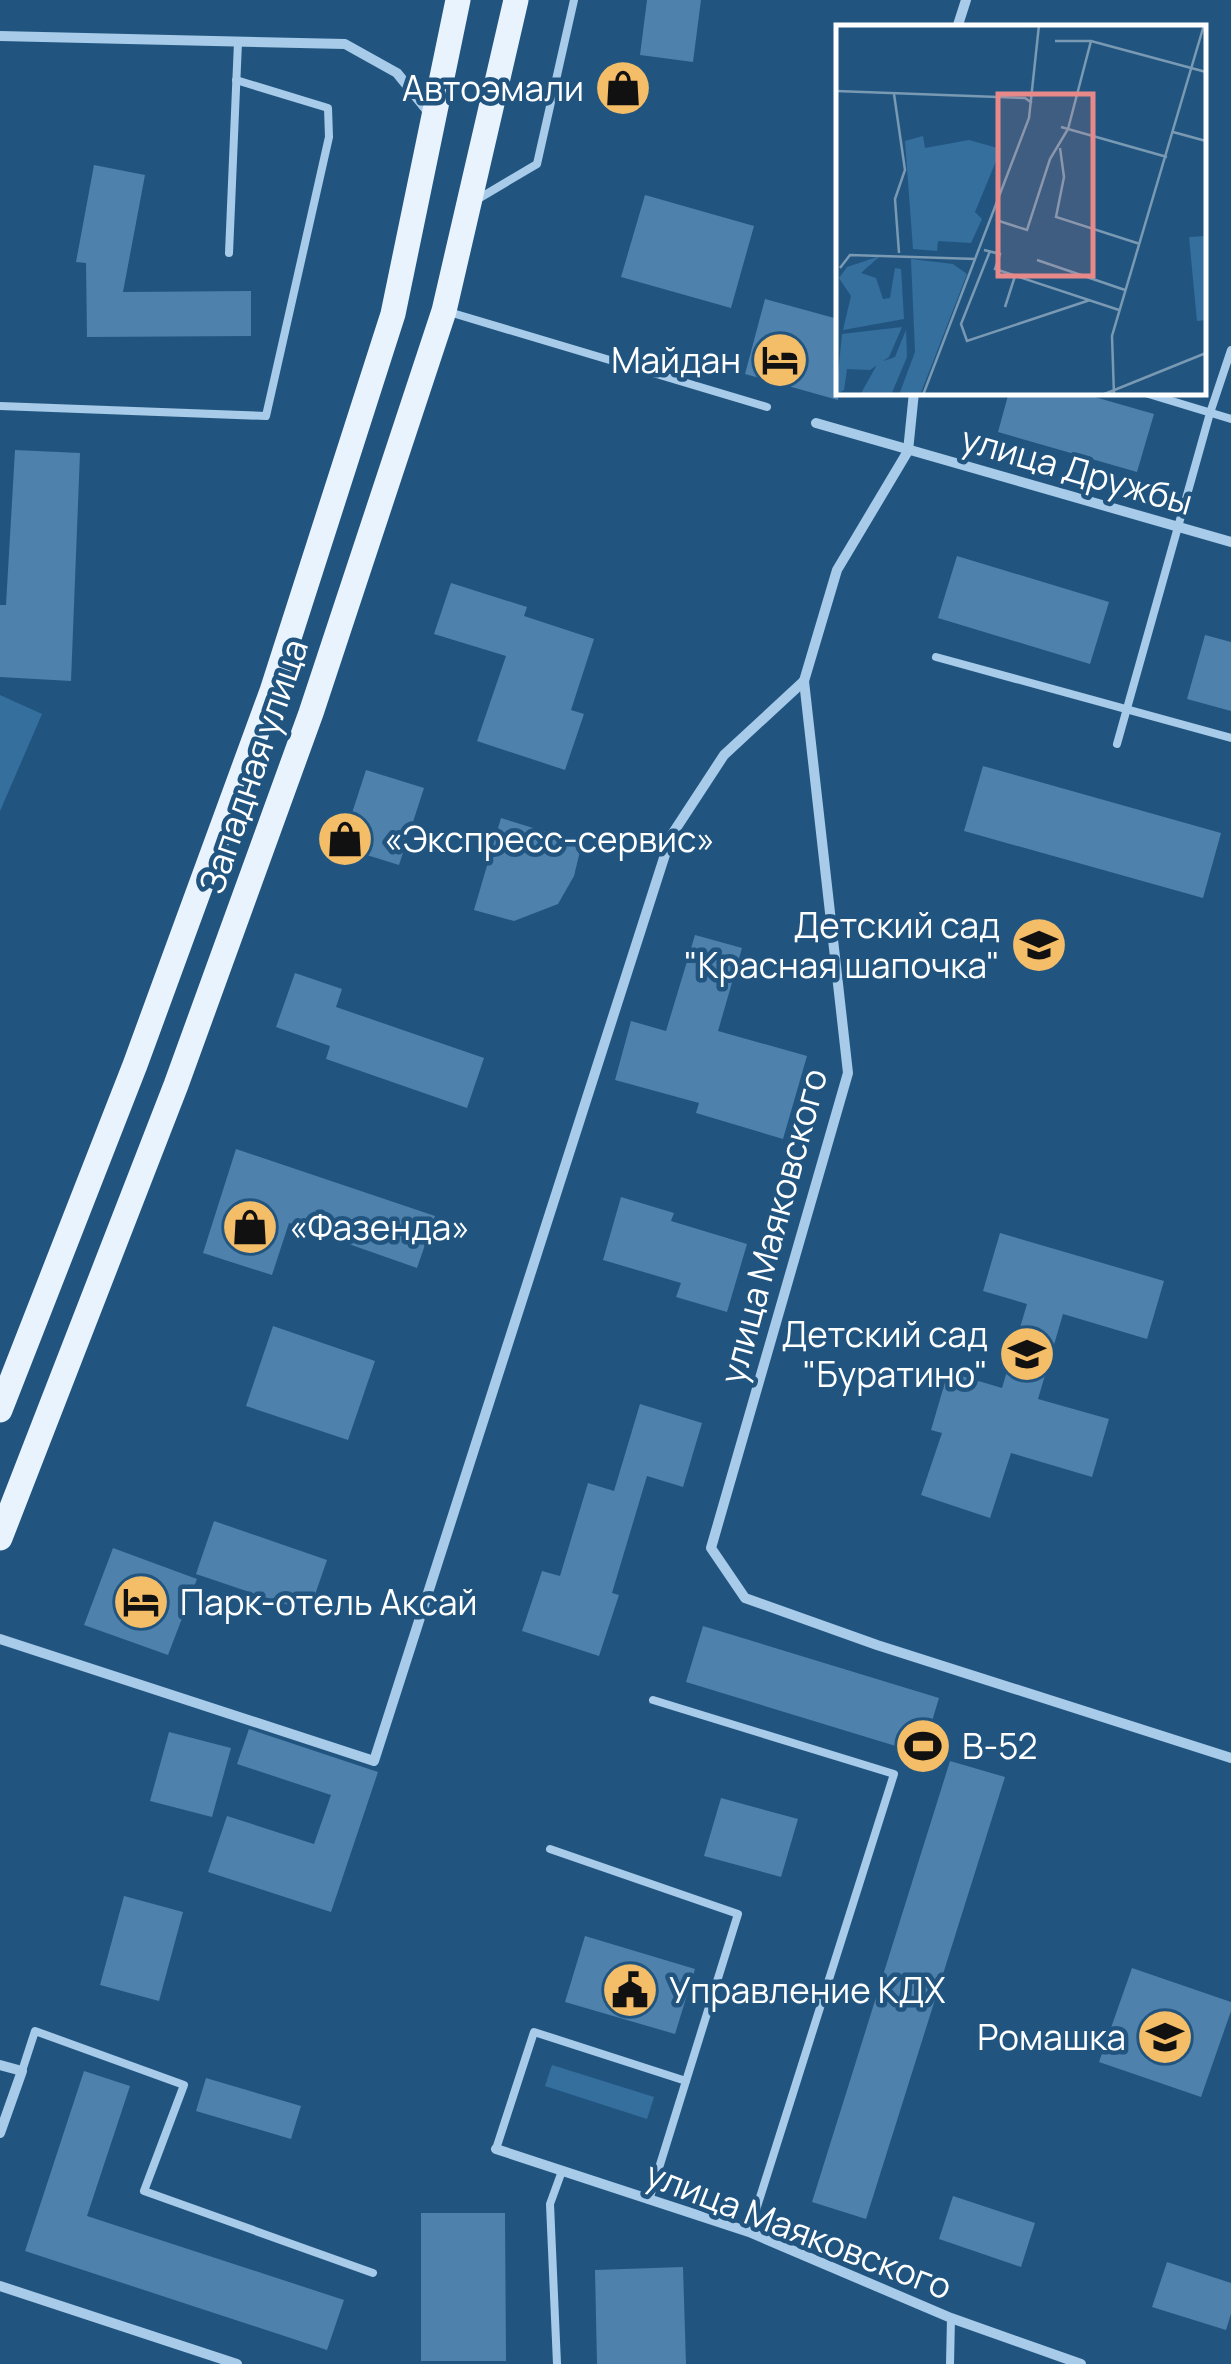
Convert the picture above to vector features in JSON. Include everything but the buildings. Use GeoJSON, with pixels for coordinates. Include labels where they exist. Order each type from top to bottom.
{"type":"FeatureCollection","features":[{"type":"Feature","properties":{"kind":"main road","name":"Западная улица"},"geometry":{"type":"LineString","coordinates":[[0,1410],[136,1065],[272,691],[394,314],[458,0]]}},
{"type":"Feature","properties":{"kind":"main road","name":"Западная улица"},"geometry":{"type":"LineString","coordinates":[[0,1538],[183,1066],[310,713],[444,311],[516,0]]}},
{"type":"Feature","properties":{"kind":"street"},"geometry":{"type":"LineString","coordinates":[[958,25],[966,0]]}},
{"type":"Feature","properties":{"kind":"street"},"geometry":{"type":"LineString","coordinates":[[0,36],[345,44],[397,72],[433,119]]}},
{"type":"Feature","properties":{"kind":"street","name":"улица Дружбы"},"geometry":{"type":"LineString","coordinates":[[804,681],[837,570],[908,450],[914,395]]}},
{"type":"Feature","properties":{"kind":"street","name":"улица Дружбы"},"geometry":{"type":"LineString","coordinates":[[816,423],[1231,542]]}},
{"type":"Feature","properties":{"kind":"street"},"geometry":{"type":"LineString","coordinates":[[0,1639],[374,1760],[671,836],[724,755],[804,681]]}},
{"type":"Feature","properties":{"kind":"street","name":"улица Маяковского"},"geometry":{"type":"LineString","coordinates":[[804,681],[848,1073],[711,1548],[745,1598],[878,1645],[1231,1758]]}},
{"type":"Feature","properties":{"kind":"street"},"geometry":{"type":"LineString","coordinates":[[0,2065],[22,2071],[0,2133]]}},
{"type":"Feature","properties":{"kind":"street","name":"улица Маяковского"},"geometry":{"type":"LineString","coordinates":[[496,2149],[749,2232],[951,2318],[1082,2364]]}},
{"type":"Feature","properties":{"kind":"street"},"geometry":{"type":"LineString","coordinates":[[0,2286],[210,2360],[237,2364]]}},
{"type":"Feature","properties":{"kind":"lane"},"geometry":{"type":"LineString","coordinates":[[470,204],[537,164],[574,0]]}},
{"type":"Feature","properties":{"kind":"lane"},"geometry":{"type":"LineString","coordinates":[[229,253],[238,42]]}},
{"type":"Feature","properties":{"kind":"lane"},"geometry":{"type":"LineString","coordinates":[[0,406],[266,416],[329,137],[328,108],[236,80]]}},
{"type":"Feature","properties":{"kind":"lane"},"geometry":{"type":"LineString","coordinates":[[444,311],[766,407]]}},
{"type":"Feature","properties":{"kind":"lane"},"geometry":{"type":"LineString","coordinates":[[1117,744],[1231,350]]}},
{"type":"Feature","properties":{"kind":"lane"},"geometry":{"type":"LineString","coordinates":[[1152,395],[1231,419]]}},
{"type":"Feature","properties":{"kind":"lane"},"geometry":{"type":"LineString","coordinates":[[936,656],[1231,738]]}},
{"type":"Feature","properties":{"kind":"lane"},"geometry":{"type":"LineString","coordinates":[[653,1700],[894,1774],[749,2232]]}},
{"type":"Feature","properties":{"kind":"lane"},"geometry":{"type":"LineString","coordinates":[[550,1849],[738,1914],[649,2200]]}},
{"type":"Feature","properties":{"kind":"lane"},"geometry":{"type":"LineString","coordinates":[[22,2071],[36,2031],[184,2085],[144,2191],[373,2272]]}},
{"type":"Feature","properties":{"kind":"lane"},"geometry":{"type":"LineString","coordinates":[[496,2149],[534,2032],[686,2081]]}},
{"type":"Feature","properties":{"kind":"lane"},"geometry":{"type":"LineString","coordinates":[[557,2364],[550,2204],[562,2171]]}},
{"type":"Feature","properties":{"kind":"lane"},"geometry":{"type":"LineString","coordinates":[[950,2364],[951,2318]]}},
{"type":"Feature","properties":{"kind":"shaded area"},"geometry":{"type":"Polygon","coordinates":[[[0,695],[42,714],[0,811],[0,695]]]}},
{"type":"Feature","properties":{"kind":"shaded area"},"geometry":{"type":"Polygon","coordinates":[[[552,2065],[654,2097],[647,2119],[545,2086],[552,2065]]]}},
{"type":"Feature","properties":{"kind":"place","name":"Автоэмали"},"geometry":{"type":"Point","coordinates":[623,88]}},
{"type":"Feature","properties":{"kind":"place","name":"Майдан"},"geometry":{"type":"Point","coordinates":[780,360]}},
{"type":"Feature","properties":{"kind":"place","name":"«Экспресс-сервис»"},"geometry":{"type":"Point","coordinates":[345,839]}},
{"type":"Feature","properties":{"kind":"place","name":"Детский сад \"Красная шапочка\""},"geometry":{"type":"Point","coordinates":[1039,945]}},
{"type":"Feature","properties":{"kind":"place","name":"«Фазенда»"},"geometry":{"type":"Point","coordinates":[250,1227]}},
{"type":"Feature","properties":{"kind":"place","name":"Детский сад \"Буратино\""},"geometry":{"type":"Point","coordinates":[1027,1354]}},
{"type":"Feature","properties":{"kind":"place","name":"Парк-отель Аксай"},"geometry":{"type":"Point","coordinates":[141,1602]}},
{"type":"Feature","properties":{"kind":"place","name":"В-52"},"geometry":{"type":"Point","coordinates":[923,1746]}},
{"type":"Feature","properties":{"kind":"place","name":"Управление КДХ"},"geometry":{"type":"Point","coordinates":[630,1990]}},
{"type":"Feature","properties":{"kind":"place","name":"Ромашка"},"geometry":{"type":"Point","coordinates":[1165,2037]}}]}
